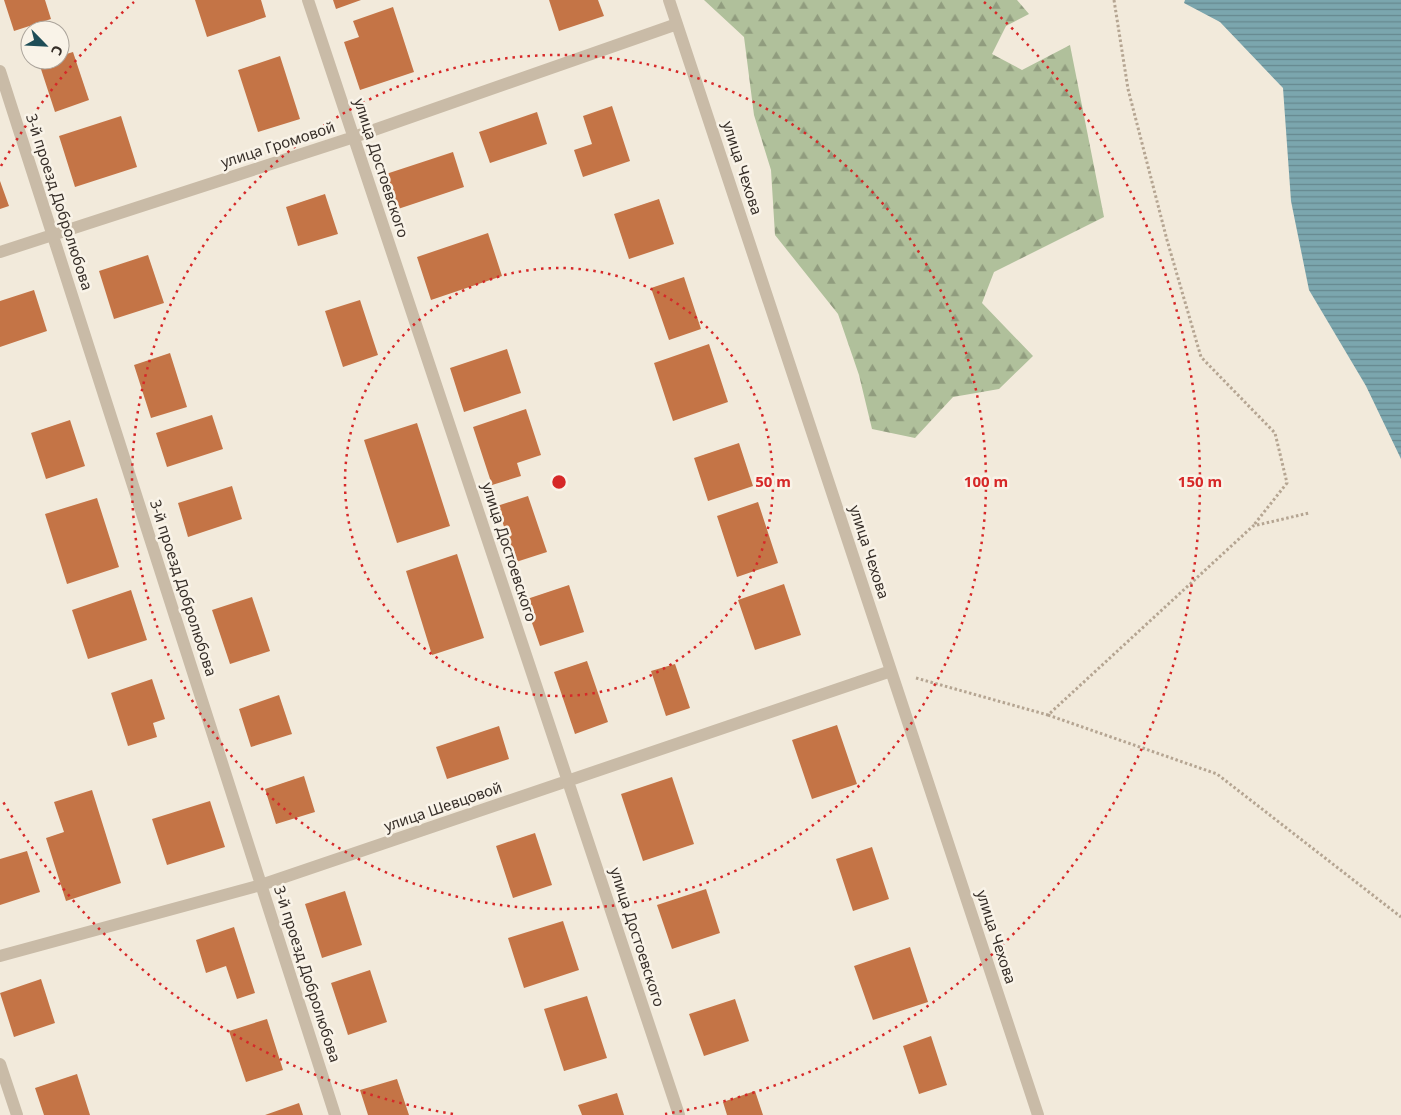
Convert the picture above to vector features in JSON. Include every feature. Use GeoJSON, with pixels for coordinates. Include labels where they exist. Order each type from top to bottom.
{"type":"FeatureCollection","features":[{"type":"Feature","properties":{"kind":"street","name":"улица Достоевского"},"geometry":{"type":"LineString","coordinates":[[308,0],[679,1115]]}},
{"type":"Feature","properties":{"kind":"street","name":"улица Чехова"},"geometry":{"type":"LineString","coordinates":[[669,0],[1038,1115]]}},
{"type":"Feature","properties":{"kind":"street","name":"улица Громовой"},"geometry":{"type":"LineString","coordinates":[[0,252],[354,138],[677,24]]}},
{"type":"Feature","properties":{"kind":"street","name":"3-й проезд Добролюбова"},"geometry":{"type":"LineString","coordinates":[[0,71],[335,1115]]}},
{"type":"Feature","properties":{"kind":"street","name":"улица Шевцовой"},"geometry":{"type":"LineString","coordinates":[[0,956],[262,886],[891,671]]}},
{"type":"Feature","properties":{"kind":"street"},"geometry":{"type":"LineString","coordinates":[[0,1064],[17,1115]]}},
{"type":"Feature","properties":{"kind":"path"},"geometry":{"type":"LineString","coordinates":[[1048,715],[1253,526],[1287,483],[1276,432],[1201,357],[1167,240],[1128,89],[1114,0]]}},
{"type":"Feature","properties":{"kind":"path"},"geometry":{"type":"LineString","coordinates":[[1253,526],[1309,512]]}},
{"type":"Feature","properties":{"kind":"path"},"geometry":{"type":"LineString","coordinates":[[891,671],[1048,715],[1217,774],[1401,917]]}},
{"type":"Feature","properties":{"kind":"green space"},"geometry":{"type":"Polygon","coordinates":[[[704,0],[1017,0],[1029,14],[1006,26],[992,54],[1022,70],[1070,45],[1104,217],[994,272],[982,303],[1033,356],[999,389],[953,397],[915,438],[872,429],[859,375],[838,314],[775,235],[771,170],[754,115],[744,37],[704,0]]]}},
{"type":"Feature","properties":{"kind":"water"},"geometry":{"type":"Polygon","coordinates":[[[1185,0],[1401,0],[1401,459],[1366,386],[1309,290],[1291,201],[1283,88],[1220,22],[1184,3],[1185,0]]]}},
{"type":"Feature","properties":{"kind":"building"},"geometry":{"type":"Polygon","coordinates":[[[4,0],[45,0],[51,19],[20,20],[20,29],[14,31],[4,0]]]}},
{"type":"Feature","properties":{"kind":"building"},"geometry":{"type":"Polygon","coordinates":[[[195,0],[261,0],[266,17],[207,37],[195,0]]]}},
{"type":"Feature","properties":{"kind":"building"},"geometry":{"type":"Polygon","coordinates":[[[333,0],[361,0],[336,9],[333,0]]]}},
{"type":"Feature","properties":{"kind":"building"},"geometry":{"type":"Polygon","coordinates":[[[549,0],[598,0],[604,16],[559,31],[549,0]]]}},
{"type":"Feature","properties":{"kind":"building"},"geometry":{"type":"Polygon","coordinates":[[[393,7],[414,72],[360,90],[344,42],[359,37],[353,21],[393,7]]]}},
{"type":"Feature","properties":{"kind":"building"},"geometry":{"type":"Polygon","coordinates":[[[73,52],[89,100],[55,112],[41,70],[70,70],[70,53],[73,52]]]}},
{"type":"Feature","properties":{"kind":"building"},"geometry":{"type":"Polygon","coordinates":[[[280,56],[300,119],[258,132],[238,70],[280,56]]]}},
{"type":"Feature","properties":{"kind":"building"},"geometry":{"type":"Polygon","coordinates":[[[612,106],[630,161],[583,177],[574,150],[592,144],[583,116],[612,106]]]}},
{"type":"Feature","properties":{"kind":"building"},"geometry":{"type":"Polygon","coordinates":[[[537,112],[547,144],[490,163],[479,132],[537,112]]]}},
{"type":"Feature","properties":{"kind":"building"},"geometry":{"type":"Polygon","coordinates":[[[121,116],[137,167],[75,187],[59,136],[121,116]]]}},
{"type":"Feature","properties":{"kind":"building"},"geometry":{"type":"Polygon","coordinates":[[[453,152],[464,187],[398,209],[386,174],[453,152]]]}},
{"type":"Feature","properties":{"kind":"building"},"geometry":{"type":"Polygon","coordinates":[[[0,181],[9,206],[0,209],[0,181]]]}},
{"type":"Feature","properties":{"kind":"building"},"geometry":{"type":"Polygon","coordinates":[[[325,194],[338,234],[298,246],[286,207],[325,194]]]}},
{"type":"Feature","properties":{"kind":"building"},"geometry":{"type":"Polygon","coordinates":[[[659,199],[674,244],[629,259],[614,214],[659,199]]]}},
{"type":"Feature","properties":{"kind":"building"},"geometry":{"type":"Polygon","coordinates":[[[488,233],[502,276],[431,300],[417,257],[488,233]]]}},
{"type":"Feature","properties":{"kind":"building"},"geometry":{"type":"Polygon","coordinates":[[[148,255],[164,303],[114,319],[99,271],[148,255]]]}},
{"type":"Feature","properties":{"kind":"building"},"geometry":{"type":"Polygon","coordinates":[[[684,277],[701,329],[669,340],[651,288],[684,277]]]}},
{"type":"Feature","properties":{"kind":"building"},"geometry":{"type":"Polygon","coordinates":[[[34,290],[47,331],[0,347],[0,301],[34,290]]]}},
{"type":"Feature","properties":{"kind":"building"},"geometry":{"type":"Polygon","coordinates":[[[360,300],[378,355],[343,367],[325,311],[360,300]]]}},
{"type":"Feature","properties":{"kind":"building"},"geometry":{"type":"Polygon","coordinates":[[[709,344],[728,402],[673,421],[654,363],[709,344]]]}},
{"type":"Feature","properties":{"kind":"building"},"geometry":{"type":"Polygon","coordinates":[[[507,349],[521,393],[464,412],[450,368],[507,349]]]}},
{"type":"Feature","properties":{"kind":"building"},"geometry":{"type":"Polygon","coordinates":[[[170,353],[187,407],[151,418],[134,365],[170,353]]]}},
{"type":"Feature","properties":{"kind":"building"},"geometry":{"type":"Polygon","coordinates":[[[526,409],[541,455],[517,463],[521,476],[492,485],[473,427],[526,409]]]}},
{"type":"Feature","properties":{"kind":"building"},"geometry":{"type":"Polygon","coordinates":[[[212,415],[223,449],[167,467],[156,433],[212,415]]]}},
{"type":"Feature","properties":{"kind":"building"},"geometry":{"type":"Polygon","coordinates":[[[70,420],[85,466],[46,479],[31,433],[70,420]]]}},
{"type":"Feature","properties":{"kind":"building"},"geometry":{"type":"Polygon","coordinates":[[[417,423],[450,526],[397,543],[364,440],[417,423]]]}},
{"type":"Feature","properties":{"kind":"building"},"geometry":{"type":"Polygon","coordinates":[[[739,443],[753,486],[708,501],[694,458],[739,443]]]}},
{"type":"Feature","properties":{"kind":"building"},"geometry":{"type":"Polygon","coordinates":[[[232,486],[242,519],[188,537],[178,503],[232,486]]]}},
{"type":"Feature","properties":{"kind":"building"},"geometry":{"type":"Polygon","coordinates":[[[528,496],[547,552],[516,562],[497,506],[528,496]]]}},
{"type":"Feature","properties":{"kind":"building"},"geometry":{"type":"Polygon","coordinates":[[[97,498],[119,567],[67,584],[45,514],[97,498]]]}},
{"type":"Feature","properties":{"kind":"building"},"geometry":{"type":"Polygon","coordinates":[[[758,502],[778,563],[737,577],[717,516],[758,502]]]}},
{"type":"Feature","properties":{"kind":"building"},"geometry":{"type":"Polygon","coordinates":[[[457,554],[484,638],[432,655],[406,571],[457,554]]]}},
{"type":"Feature","properties":{"kind":"building"},"geometry":{"type":"Polygon","coordinates":[[[784,584],[801,635],[755,650],[738,600],[784,584]]]}},
{"type":"Feature","properties":{"kind":"building"},"geometry":{"type":"Polygon","coordinates":[[[569,585],[584,632],[540,646],[524,600],[569,585]]]}},
{"type":"Feature","properties":{"kind":"building"},"geometry":{"type":"Polygon","coordinates":[[[131,590],[147,640],[88,659],[72,610],[131,590]]]}},
{"type":"Feature","properties":{"kind":"building"},"geometry":{"type":"Polygon","coordinates":[[[252,597],[270,651],[230,664],[212,610],[252,597]]]}},
{"type":"Feature","properties":{"kind":"building"},"geometry":{"type":"Polygon","coordinates":[[[587,661],[608,722],[575,734],[554,672],[587,661]]]}},
{"type":"Feature","properties":{"kind":"building"},"geometry":{"type":"Polygon","coordinates":[[[675,664],[690,708],[666,716],[651,671],[675,664]]]}},
{"type":"Feature","properties":{"kind":"building"},"geometry":{"type":"Polygon","coordinates":[[[152,679],[165,719],[153,723],[157,737],[128,746],[111,693],[152,679]]]}},
{"type":"Feature","properties":{"kind":"building"},"geometry":{"type":"Polygon","coordinates":[[[279,695],[292,734],[251,747],[239,709],[279,695]]]}},
{"type":"Feature","properties":{"kind":"building"},"geometry":{"type":"Polygon","coordinates":[[[837,725],[857,784],[812,799],[792,740],[837,725]]]}},
{"type":"Feature","properties":{"kind":"building"},"geometry":{"type":"Polygon","coordinates":[[[499,726],[509,759],[447,779],[436,747],[499,726]]]}},
{"type":"Feature","properties":{"kind":"building"},"geometry":{"type":"Polygon","coordinates":[[[304,776],[315,812],[276,824],[265,789],[304,776]]]}},
{"type":"Feature","properties":{"kind":"building"},"geometry":{"type":"Polygon","coordinates":[[[672,777],[694,844],[643,861],[621,794],[672,777]]]}},
{"type":"Feature","properties":{"kind":"building"},"geometry":{"type":"Polygon","coordinates":[[[92,790],[121,883],[66,901],[46,838],[64,832],[54,802],[92,790]]]}},
{"type":"Feature","properties":{"kind":"building"},"geometry":{"type":"Polygon","coordinates":[[[210,801],[225,847],[167,865],[152,819],[210,801]]]}},
{"type":"Feature","properties":{"kind":"building"},"geometry":{"type":"Polygon","coordinates":[[[535,833],[552,885],[513,898],[496,846],[535,833]]]}},
{"type":"Feature","properties":{"kind":"building"},"geometry":{"type":"Polygon","coordinates":[[[872,847],[889,899],[853,911],[836,859],[872,847]]]}},
{"type":"Feature","properties":{"kind":"building"},"geometry":{"type":"Polygon","coordinates":[[[27,851],[40,892],[0,905],[0,859],[27,851]]]}},
{"type":"Feature","properties":{"kind":"building"},"geometry":{"type":"Polygon","coordinates":[[[706,889],[720,933],[672,949],[657,905],[706,889]]]}},
{"type":"Feature","properties":{"kind":"building"},"geometry":{"type":"Polygon","coordinates":[[[345,891],[362,945],[322,958],[305,904],[345,891]]]}},
{"type":"Feature","properties":{"kind":"building"},"geometry":{"type":"Polygon","coordinates":[[[563,921],[579,970],[524,988],[508,938],[563,921]]]}},
{"type":"Feature","properties":{"kind":"building"},"geometry":{"type":"Polygon","coordinates":[[[234,927],[255,993],[237,999],[226,966],[206,973],[196,940],[234,927]]]}},
{"type":"Feature","properties":{"kind":"building"},"geometry":{"type":"Polygon","coordinates":[[[910,947],[928,1002],[873,1020],[854,966],[910,947]]]}},
{"type":"Feature","properties":{"kind":"building"},"geometry":{"type":"Polygon","coordinates":[[[370,970],[387,1022],[348,1035],[331,983],[370,970]]]}},
{"type":"Feature","properties":{"kind":"building"},"geometry":{"type":"Polygon","coordinates":[[[41,979],[55,1023],[14,1037],[0,993],[41,979]]]}},
{"type":"Feature","properties":{"kind":"building"},"geometry":{"type":"Polygon","coordinates":[[[587,996],[607,1058],[564,1071],[544,1009],[587,996]]]}},
{"type":"Feature","properties":{"kind":"building"},"geometry":{"type":"Polygon","coordinates":[[[735,999],[749,1041],[704,1056],[689,1014],[735,999]]]}},
{"type":"Feature","properties":{"kind":"building"},"geometry":{"type":"Polygon","coordinates":[[[267,1019],[283,1070],[246,1082],[229,1031],[267,1019]]]}},
{"type":"Feature","properties":{"kind":"building"},"geometry":{"type":"Polygon","coordinates":[[[931,1036],[947,1085],[919,1094],[903,1046],[931,1036]]]}},
{"type":"Feature","properties":{"kind":"building"},"geometry":{"type":"Polygon","coordinates":[[[77,1074],[90,1115],[44,1115],[35,1088],[77,1074]]]}},
{"type":"Feature","properties":{"kind":"building"},"geometry":{"type":"Polygon","coordinates":[[[397,1079],[409,1115],[368,1115],[360,1090],[397,1079]]]}},
{"type":"Feature","properties":{"kind":"building"},"geometry":{"type":"Polygon","coordinates":[[[755,1091],[763,1115],[727,1115],[723,1102],[755,1091]]]}},
{"type":"Feature","properties":{"kind":"building"},"geometry":{"type":"Polygon","coordinates":[[[617,1093],[624,1115],[582,1115],[578,1105],[617,1093]]]}},
{"type":"Feature","properties":{"kind":"building"},"geometry":{"type":"Polygon","coordinates":[[[299,1103],[303,1115],[265,1115],[299,1103]]]}}]}
